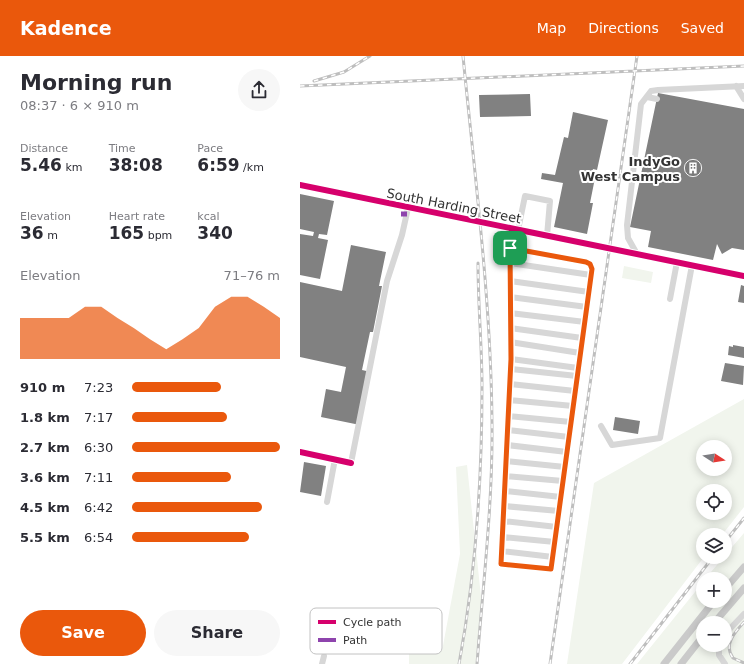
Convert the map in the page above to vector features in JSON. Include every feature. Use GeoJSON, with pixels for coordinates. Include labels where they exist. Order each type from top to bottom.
{"type":"FeatureCollection","features":[{"type":"Feature","properties":{"kind":"main road"},"geometry":{"type":"LineString","coordinates":[[732,581],[744,567]]}},
{"type":"Feature","properties":{"kind":"main road"},"geometry":{"type":"LineString","coordinates":[[720,616],[744,588]]}},
{"type":"Feature","properties":{"kind":"main road"},"geometry":{"type":"LineString","coordinates":[[664,664],[708,608]]}},
{"type":"Feature","properties":{"kind":"main road"},"geometry":{"type":"LineString","coordinates":[[681,664],[696,645]]}},
{"type":"Feature","properties":{"kind":"street"},"geometry":{"type":"LineString","coordinates":[[736,86],[744,99]]}},
{"type":"Feature","properties":{"kind":"street"},"geometry":{"type":"LineString","coordinates":[[637,254],[628,238],[627,226],[642,104],[651,91],[744,86]]}},
{"type":"Feature","properties":{"kind":"street"},"geometry":{"type":"LineString","coordinates":[[647,97],[657,99]]}},
{"type":"Feature","properties":{"kind":"street","name":"South Harding Street"},"geometry":{"type":"LineString","coordinates":[[300,185],[744,276]]}},
{"type":"Feature","properties":{"kind":"street"},"geometry":{"type":"LineString","coordinates":[[518,230],[525,196],[550,201],[547,236]]}},
{"type":"Feature","properties":{"kind":"street"},"geometry":{"type":"LineString","coordinates":[[300,452],[351,463],[387,281],[402,235],[408,208]]}},
{"type":"Feature","properties":{"kind":"street"},"geometry":{"type":"LineString","coordinates":[[510,228],[510,248],[510,342],[511,359],[501,564],[551,569],[592,269],[590,264],[586,262],[510,248]]}},
{"type":"Feature","properties":{"kind":"street"},"geometry":{"type":"LineString","coordinates":[[670,300],[677,262]]}},
{"type":"Feature","properties":{"kind":"street"},"geometry":{"type":"LineString","coordinates":[[510,263],[591,275]]}},
{"type":"Feature","properties":{"kind":"street"},"geometry":{"type":"LineString","coordinates":[[600,426],[612,445],[660,438],[692,265]]}},
{"type":"Feature","properties":{"kind":"street"},"geometry":{"type":"LineString","coordinates":[[510,281],[589,292]]}},
{"type":"Feature","properties":{"kind":"street"},"geometry":{"type":"LineString","coordinates":[[510,297],[587,307]]}},
{"type":"Feature","properties":{"kind":"street"},"geometry":{"type":"LineString","coordinates":[[510,313],[585,322]]}},
{"type":"Feature","properties":{"kind":"street"},"geometry":{"type":"LineString","coordinates":[[510,328],[582,338]]}},
{"type":"Feature","properties":{"kind":"street"},"geometry":{"type":"LineString","coordinates":[[510,342],[580,353]]}},
{"type":"Feature","properties":{"kind":"street"},"geometry":{"type":"LineString","coordinates":[[511,359],[578,368]]}},
{"type":"Feature","properties":{"kind":"street"},"geometry":{"type":"LineString","coordinates":[[510,369],[577,376]]}},
{"type":"Feature","properties":{"kind":"street"},"geometry":{"type":"LineString","coordinates":[[510,384],[575,392]]}},
{"type":"Feature","properties":{"kind":"street"},"geometry":{"type":"LineString","coordinates":[[509,400],[573,406]]}},
{"type":"Feature","properties":{"kind":"street"},"geometry":{"type":"LineString","coordinates":[[508,416],[571,422]]}},
{"type":"Feature","properties":{"kind":"street"},"geometry":{"type":"LineString","coordinates":[[508,430],[569,437]]}},
{"type":"Feature","properties":{"kind":"street"},"geometry":{"type":"LineString","coordinates":[[507,446],[567,452]]}},
{"type":"Feature","properties":{"kind":"street"},"geometry":{"type":"LineString","coordinates":[[327,502],[335,459]]}},
{"type":"Feature","properties":{"kind":"street"},"geometry":{"type":"LineString","coordinates":[[506,461],[565,467]]}},
{"type":"Feature","properties":{"kind":"street"},"geometry":{"type":"LineString","coordinates":[[506,476],[563,481]]}},
{"type":"Feature","properties":{"kind":"street"},"geometry":{"type":"LineString","coordinates":[[505,491],[561,497]]}},
{"type":"Feature","properties":{"kind":"street"},"geometry":{"type":"LineString","coordinates":[[504,506],[559,511]]}},
{"type":"Feature","properties":{"kind":"street"},"geometry":{"type":"LineString","coordinates":[[503,521],[557,526]]}},
{"type":"Feature","properties":{"kind":"street"},"geometry":{"type":"LineString","coordinates":[[503,537],[555,542]]}},
{"type":"Feature","properties":{"kind":"street"},"geometry":{"type":"LineString","coordinates":[[502,551],[552,557]]}},
{"type":"Feature","properties":{"kind":"street"},"geometry":{"type":"LineString","coordinates":[[732,627],[744,614]]}},
{"type":"Feature","properties":{"kind":"street"},"geometry":{"type":"LineString","coordinates":[[719,652],[719,655],[725,664]]}},
{"type":"Feature","properties":{"kind":"street"},"geometry":{"type":"LineString","coordinates":[[322,664],[324,656]]}},
{"type":"Feature","properties":{"kind":"shaded area"},"geometry":{"type":"Polygon","coordinates":[[[624,266],[653,272],[651,283],[622,278],[624,266]]]}},
{"type":"Feature","properties":{"kind":"shaded area"},"geometry":{"type":"Polygon","coordinates":[[[744,399],[744,507],[728,528],[696,528],[696,564],[699,564],[622,664],[567,664],[594,483],[744,399]]]}},
{"type":"Feature","properties":{"kind":"shaded area"},"geometry":{"type":"Polygon","coordinates":[[[467,465],[482,606],[476,664],[409,664],[409,654],[442,654],[460,554],[456,467],[467,465]]]}},
{"type":"Feature","properties":{"kind":"shaded area"},"geometry":{"type":"Polygon","coordinates":[[[744,533],[744,664],[637,664],[696,591],[696,608],[732,608],[732,572],[711,572],[718,564],[732,564],[732,547],[744,533]]]}},
{"type":"Feature","properties":{"kind":"building","name":"IndyGo West Campus"},"geometry":{"type":"Polygon","coordinates":[[[658,93],[744,109],[744,250],[732,248],[722,254],[717,244],[713,260],[648,247],[651,231],[630,227],[658,93]]]}},
{"type":"Feature","properties":{"kind":"building"},"geometry":{"type":"Polygon","coordinates":[[[530,94],[531,116],[480,117],[479,95],[530,94]]]}},
{"type":"Feature","properties":{"kind":"building"},"geometry":{"type":"Polygon","coordinates":[[[573,112],[608,120],[597,170],[593,169],[591,177],[595,178],[590,203],[593,203],[587,234],[554,227],[563,183],[541,179],[542,173],[555,175],[564,137],[568,138],[573,112]]]}},
{"type":"Feature","properties":{"kind":"building"},"geometry":{"type":"Polygon","coordinates":[[[300,194],[334,201],[327,235],[319,234],[318,238],[328,240],[320,279],[300,275],[300,234],[313,236],[314,232],[300,229],[300,194]]]}},
{"type":"Feature","properties":{"kind":"building"},"geometry":{"type":"Polygon","coordinates":[[[351,245],[386,252],[379,286],[382,286],[373,332],[370,332],[362,370],[371,372],[360,425],[321,417],[326,389],[341,392],[346,367],[300,357],[300,282],[342,291],[351,245]]]}},
{"type":"Feature","properties":{"kind":"building"},"geometry":{"type":"Polygon","coordinates":[[[741,285],[744,286],[744,303],[738,302],[741,285]]]}},
{"type":"Feature","properties":{"kind":"building"},"geometry":{"type":"Polygon","coordinates":[[[733,345],[744,347],[744,358],[728,355],[729,346],[733,347],[733,345]]]}},
{"type":"Feature","properties":{"kind":"building"},"geometry":{"type":"Polygon","coordinates":[[[725,363],[744,366],[743,385],[721,381],[725,363]]]}},
{"type":"Feature","properties":{"kind":"building"},"geometry":{"type":"Polygon","coordinates":[[[615,417],[640,421],[638,434],[613,430],[615,417]]]}},
{"type":"Feature","properties":{"kind":"building"},"geometry":{"type":"Polygon","coordinates":[[[304,462],[326,466],[321,496],[300,492],[304,462]]]}},
{"type":"Feature","properties":{"kind":"railway"},"geometry":{"type":"LineString","coordinates":[[314,81],[344,72],[370,56]]}},
{"type":"Feature","properties":{"kind":"railway"},"geometry":{"type":"LineString","coordinates":[[463,56],[482,239],[491,376],[491,483],[477,664]]}},
{"type":"Feature","properties":{"kind":"railway"},"geometry":{"type":"LineString","coordinates":[[550,664],[637,56]]}},
{"type":"Feature","properties":{"kind":"railway"},"geometry":{"type":"LineString","coordinates":[[300,86],[744,66]]}},
{"type":"Feature","properties":{"kind":"railway"},"geometry":{"type":"LineString","coordinates":[[459,664],[474,561],[481,457],[482,387],[478,263]]}},
{"type":"Feature","properties":{"kind":"railway"},"geometry":{"type":"LineString","coordinates":[[732,533],[744,518]]}},
{"type":"Feature","properties":{"kind":"railway"},"geometry":{"type":"LineString","coordinates":[[630,664],[708,564]]}},
{"type":"Feature","properties":{"kind":"railway"},"geometry":{"type":"LineString","coordinates":[[744,622],[731,639],[729,648],[733,658],[744,663]]}},
{"type":"Feature","properties":{"kind":"marked path"},"geometry":{"type":"LineString","coordinates":[[401,214],[407,214]]}},
{"type":"Feature","properties":{"kind":"cycle path"},"geometry":{"type":"LineString","coordinates":[[300,185],[744,276]]}},
{"type":"Feature","properties":{"kind":"cycle path"},"geometry":{"type":"LineString","coordinates":[[300,452],[351,463]]}},
{"type":"Feature","properties":{"kind":"place","name":"IndyGo West Campus"},"geometry":{"type":"Point","coordinates":[693,168]}},
{"type":"Feature","properties":{"kind":"route"},"geometry":{"type":"LineString","coordinates":[[510,248],[586,262],[590,264],[592,269],[551,569],[501,564],[511,359],[510,248]]}}]}
